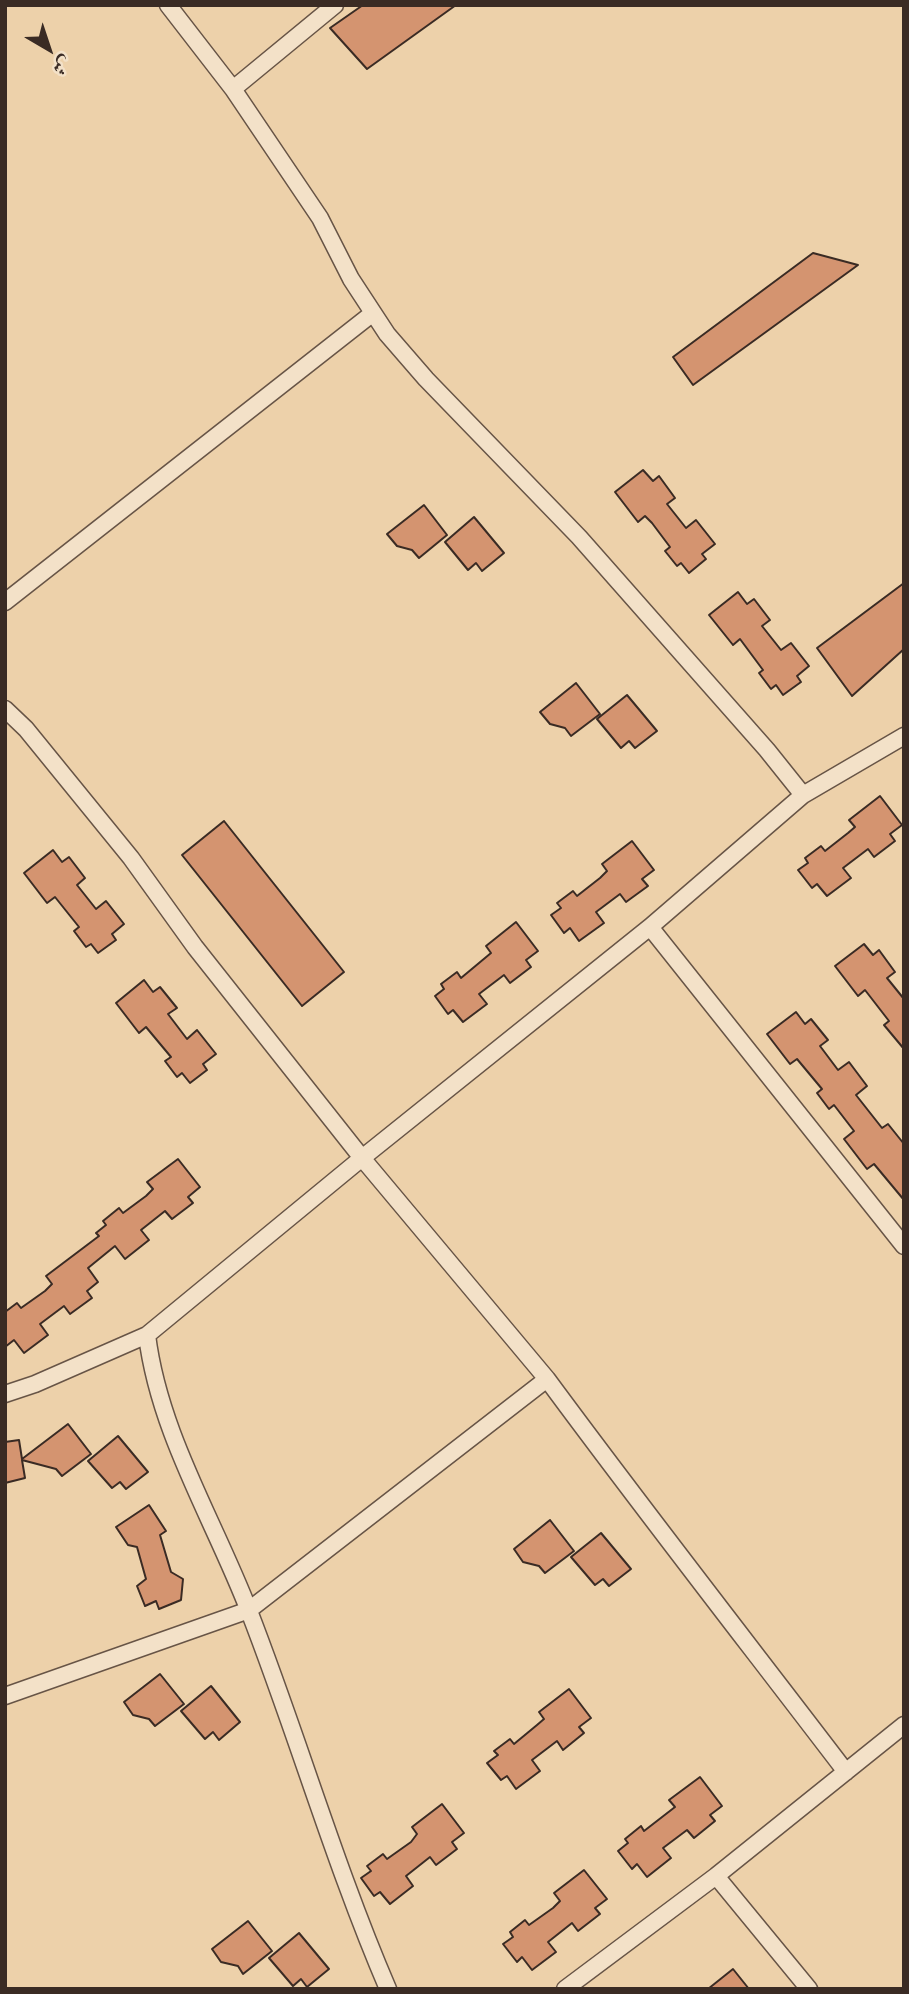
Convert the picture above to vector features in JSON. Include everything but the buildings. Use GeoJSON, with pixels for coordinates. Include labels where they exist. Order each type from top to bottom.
{"type":"FeatureCollection","features":[{"type":"Feature","properties":{"kind":"street"},"geometry":{"type":"LineString","coordinates":[[168,5],[233,89],[320,218],[351,278],[387,334],[426,379],[579,537],[767,750],[803,795]]}},
{"type":"Feature","properties":{"kind":"street"},"geometry":{"type":"LineString","coordinates":[[233,89],[335,5]]}},
{"type":"Feature","properties":{"kind":"street"},"geometry":{"type":"LineString","coordinates":[[5,602],[373,313]]}},
{"type":"Feature","properties":{"kind":"street"},"geometry":{"type":"LineString","coordinates":[[5,709],[26,729],[131,858],[195,947],[362,1158],[547,1379],[649,1518],[741,1633],[846,1772]]}},
{"type":"Feature","properties":{"kind":"street"},"geometry":{"type":"LineString","coordinates":[[5,1394],[35,1384],[147,1335],[362,1158],[650,928],[803,795],[904,736]]}},
{"type":"Feature","properties":{"kind":"street"},"geometry":{"type":"LineString","coordinates":[[650,928],[904,1246]]}},
{"type":"Feature","properties":{"kind":"street"},"geometry":{"type":"LineString","coordinates":[[147,1335],[158,1396],[249,1610],[359,1921],[388,1989]]}},
{"type":"Feature","properties":{"kind":"street"},"geometry":{"type":"LineString","coordinates":[[5,1696],[249,1610],[547,1379]]}},
{"type":"Feature","properties":{"kind":"street"},"geometry":{"type":"LineString","coordinates":[[565,1989],[716,1877],[904,1725]]}},
{"type":"Feature","properties":{"kind":"street"},"geometry":{"type":"LineString","coordinates":[[716,1877],[809,1989]]}}]}
